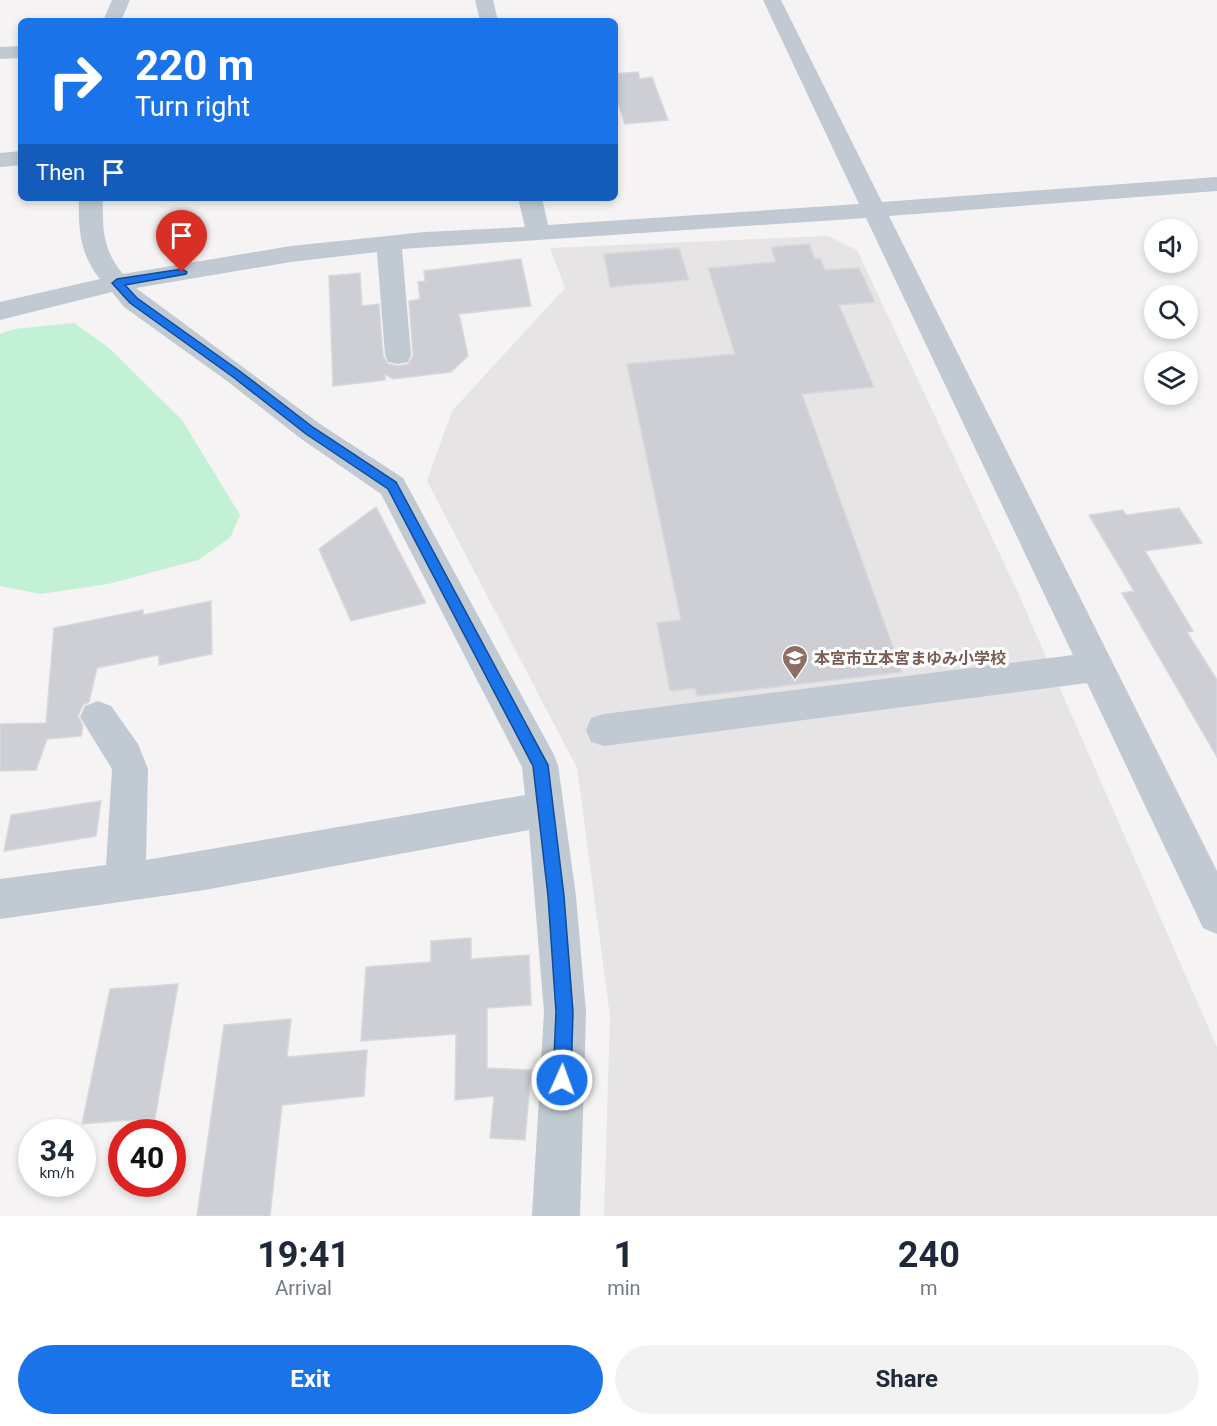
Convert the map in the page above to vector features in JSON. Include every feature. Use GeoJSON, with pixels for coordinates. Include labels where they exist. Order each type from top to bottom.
{"type":"FeatureCollection","features":[{"type":"Feature","properties":{"kind":"street"},"geometry":{"type":"LineString","coordinates":[[113,18],[121,0]]}},
{"type":"Feature","properties":{"kind":"street"},"geometry":{"type":"LineString","coordinates":[[484,0],[488,18]]}},
{"type":"Feature","properties":{"kind":"street"},"geometry":{"type":"LineString","coordinates":[[772,0],[1217,914]]}},
{"type":"Feature","properties":{"kind":"street"},"geometry":{"type":"LineString","coordinates":[[0,53],[18,52]]}},
{"type":"Feature","properties":{"kind":"street"},"geometry":{"type":"LineString","coordinates":[[0,160],[18,158]]}},
{"type":"Feature","properties":{"kind":"street"},"geometry":{"type":"LineString","coordinates":[[0,310],[117,283],[291,254],[389,243],[1217,184]]}},
{"type":"Feature","properties":{"kind":"street"},"geometry":{"type":"LineString","coordinates":[[91,201],[90,231],[101,264],[134,301],[237,374],[310,431],[392,486],[540,765],[556,896],[565,1012],[556,1216]]}},
{"type":"Feature","properties":{"kind":"street"},"geometry":{"type":"LineString","coordinates":[[531,201],[538,233]]}},
{"type":"Feature","properties":{"kind":"street"},"geometry":{"type":"LineString","coordinates":[[389,243],[398,356]]}},
{"type":"Feature","properties":{"kind":"street"},"geometry":{"type":"LineString","coordinates":[[604,730],[1097,667]]}},
{"type":"Feature","properties":{"kind":"street"},"geometry":{"type":"LineString","coordinates":[[98,717],[125,756],[130,769],[125,883]]}},
{"type":"Feature","properties":{"kind":"street"},"geometry":{"type":"LineString","coordinates":[[0,899],[125,883],[420,834],[545,809]]}},
{"type":"Feature","properties":{"kind":"shaded area","name":"本宮市立本宮まゆみ小学校"},"geometry":{"type":"Polygon","coordinates":[[[828,236],[857,250],[1019,595],[1217,1047],[1217,1216],[604,1216],[610,1016],[577,768],[427,481],[452,411],[565,288],[550,248],[828,236]]]}},
{"type":"Feature","properties":{"kind":"green space"},"geometry":{"type":"Polygon","coordinates":[[[74,323],[109,348],[182,420],[240,515],[230,538],[198,560],[108,584],[41,594],[0,586],[0,334],[14,329],[74,323]]]}},
{"type":"Feature","properties":{"kind":"building"},"geometry":{"type":"Polygon","coordinates":[[[638,72],[640,79],[652,77],[668,120],[625,124],[618,103],[618,74],[638,72]]]}},
{"type":"Feature","properties":{"kind":"building"},"geometry":{"type":"Polygon","coordinates":[[[809,244],[815,259],[820,258],[825,270],[859,268],[875,302],[839,305],[874,387],[802,394],[902,672],[697,696],[695,688],[670,691],[657,623],[681,620],[627,364],[735,354],[708,268],[776,262],[771,247],[809,244]]]}},
{"type":"Feature","properties":{"kind":"building"},"geometry":{"type":"Polygon","coordinates":[[[679,248],[689,280],[610,287],[604,254],[679,248]]]}},
{"type":"Feature","properties":{"kind":"building"},"geometry":{"type":"Polygon","coordinates":[[[521,259],[531,306],[459,314],[468,356],[451,372],[393,379],[385,374],[385,380],[333,386],[329,276],[360,273],[362,306],[379,304],[383,356],[388,364],[398,366],[408,364],[413,356],[409,301],[420,299],[418,282],[425,281],[424,271],[521,259]]]}},
{"type":"Feature","properties":{"kind":"building"},"geometry":{"type":"Polygon","coordinates":[[[376,507],[426,603],[351,621],[319,549],[376,507]]]}},
{"type":"Feature","properties":{"kind":"building"},"geometry":{"type":"Polygon","coordinates":[[[1179,508],[1202,543],[1145,551],[1193,631],[1187,632],[1217,680],[1217,757],[1122,593],[1134,591],[1089,515],[1123,510],[1126,515],[1179,508]]]}},
{"type":"Feature","properties":{"kind":"building"},"geometry":{"type":"Polygon","coordinates":[[[211,601],[212,654],[159,665],[159,655],[97,668],[89,702],[83,705],[78,716],[83,726],[81,736],[47,739],[36,770],[0,771],[0,724],[46,723],[54,628],[143,610],[143,615],[211,601]]]}},
{"type":"Feature","properties":{"kind":"building"},"geometry":{"type":"Polygon","coordinates":[[[101,801],[96,836],[4,851],[11,815],[101,801]]]}},
{"type":"Feature","properties":{"kind":"building"},"geometry":{"type":"Polygon","coordinates":[[[471,938],[471,959],[529,955],[531,1005],[487,1008],[487,1068],[531,1070],[525,1140],[490,1138],[494,1096],[455,1100],[456,1034],[361,1041],[366,967],[431,962],[431,941],[471,938]]]}},
{"type":"Feature","properties":{"kind":"building"},"geometry":{"type":"Polygon","coordinates":[[[178,984],[155,1118],[108,1119],[108,1122],[96,1123],[96,1119],[83,1119],[110,989],[178,984]]]}},
{"type":"Feature","properties":{"kind":"building"},"geometry":{"type":"Polygon","coordinates":[[[291,1019],[287,1057],[367,1050],[364,1096],[282,1105],[270,1216],[197,1216],[224,1025],[291,1019]]]}},
{"type":"Feature","properties":{"kind":"place","name":"本宮市立本宮まゆみ小学校"},"geometry":{"type":"Point","coordinates":[795,681]}},
{"type":"Feature","properties":{"kind":"route"},"geometry":{"type":"LineString","coordinates":[[182,272],[117,283],[134,301],[237,374],[310,431],[392,486],[540,765],[556,896],[565,1012],[562,1080]]}}]}
